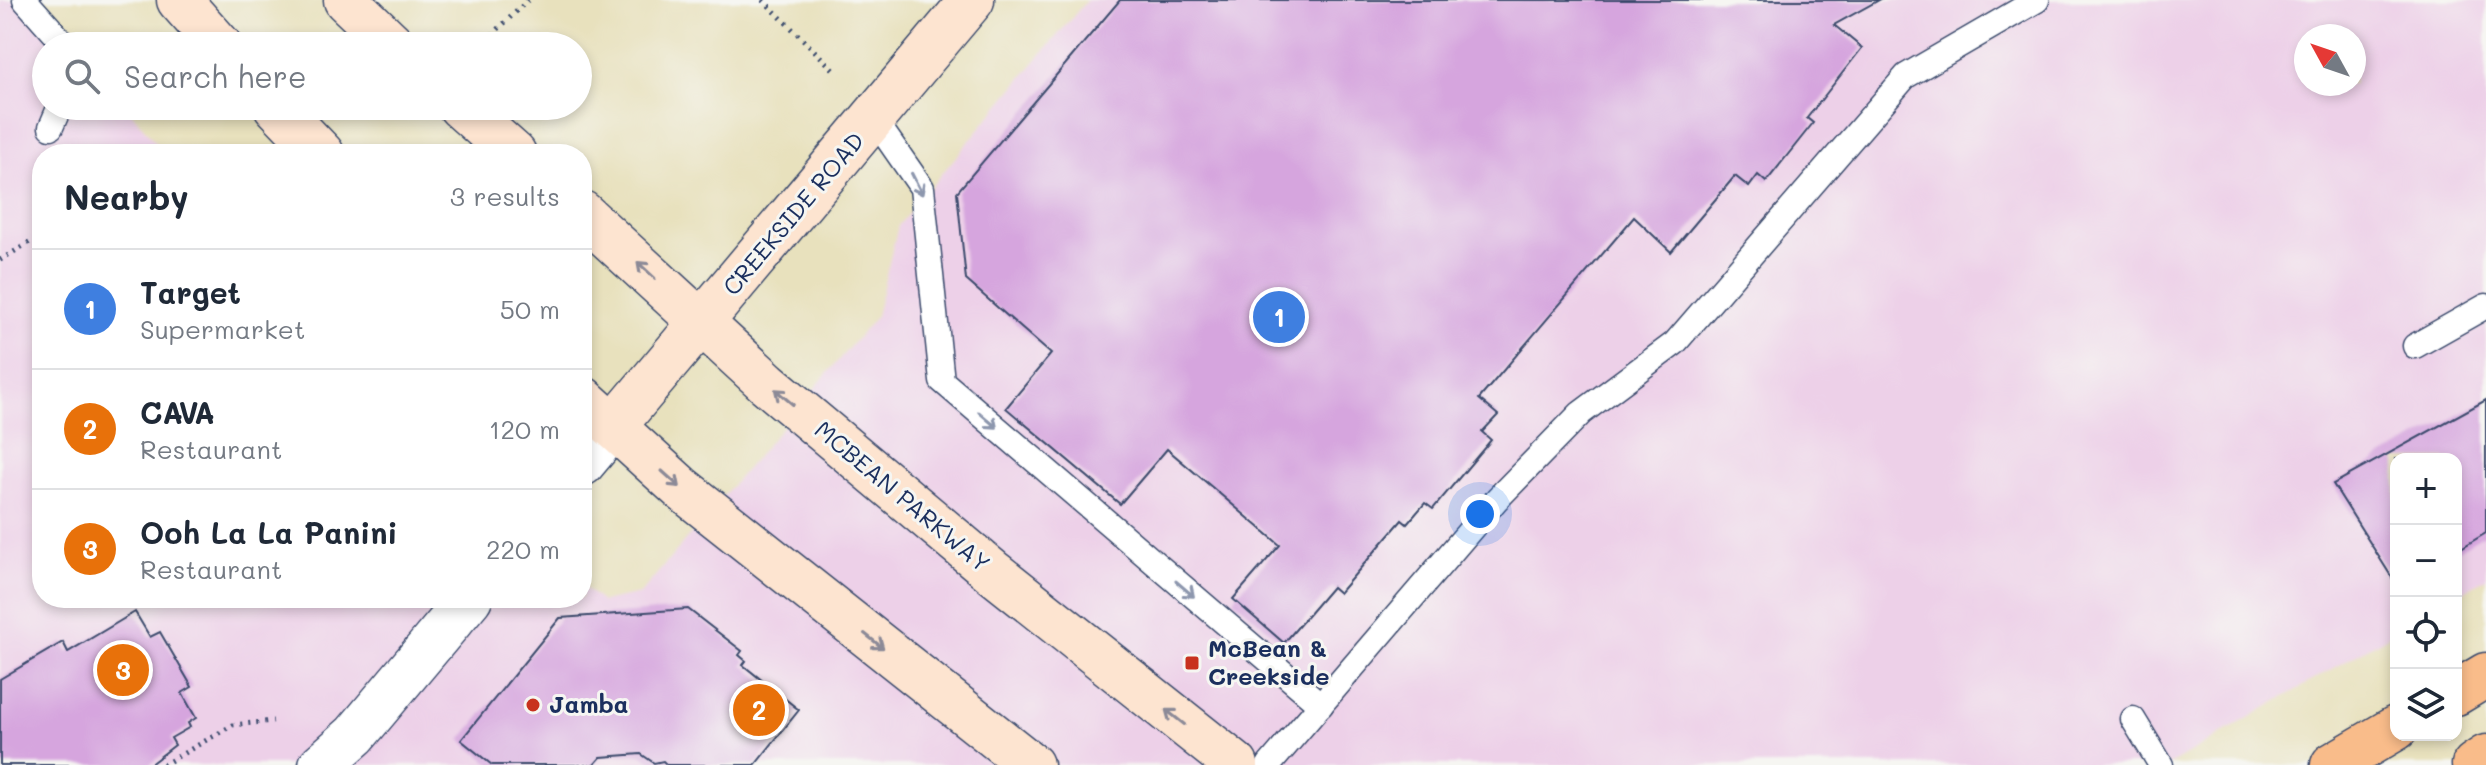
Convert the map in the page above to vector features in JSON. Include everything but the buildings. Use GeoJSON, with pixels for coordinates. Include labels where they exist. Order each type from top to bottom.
{"type":"FeatureCollection","features":[{"type":"Feature","properties":{"kind":"main road"},"geometry":{"type":"LineString","coordinates":[[179,0],[208,32]]}},
{"type":"Feature","properties":{"kind":"main road"},"geometry":{"type":"LineString","coordinates":[[346,0],[379,32]]}},
{"type":"Feature","properties":{"kind":"main road","name":"CREEKSIDE ROAD"},"geometry":{"type":"LineString","coordinates":[[614,426],[972,0]]}},
{"type":"Feature","properties":{"kind":"main road"},"geometry":{"type":"LineString","coordinates":[[289,120],[312,144]]}},
{"type":"Feature","properties":{"kind":"main road"},"geometry":{"type":"LineString","coordinates":[[476,120],[503,144]]}},
{"type":"Feature","properties":{"kind":"main road","name":"MCBEAN PARKWAY"},"geometry":{"type":"LineString","coordinates":[[592,222],[767,383],[994,573],[1236,765]]}},
{"type":"Feature","properties":{"kind":"main road"},"geometry":{"type":"LineString","coordinates":[[592,407],[681,488],[1031,765]]}},
{"type":"Feature","properties":{"kind":"main road"},"geometry":{"type":"LineString","coordinates":[[2462,689],[2486,675]]}},
{"type":"Feature","properties":{"kind":"main road"},"geometry":{"type":"LineString","coordinates":[[2333,765],[2390,732]]}},
{"type":"Feature","properties":{"kind":"main road"},"geometry":{"type":"LineString","coordinates":[[2474,765],[2486,757]]}},
{"type":"Feature","properties":{"kind":"street"},"geometry":{"type":"LineString","coordinates":[[592,452],[614,426]]}},
{"type":"Feature","properties":{"kind":"street"},"geometry":{"type":"LineString","coordinates":[[321,765],[355,735],[462,608]]}},
{"type":"Feature","properties":{"kind":"lane"},"geometry":{"type":"LineString","coordinates":[[25,0],[54,32]]}},
{"type":"Feature","properties":{"kind":"lane"},"geometry":{"type":"LineString","coordinates":[[1269,765],[1487,511],[1581,413],[1675,343],[1906,76],[2037,0]]}},
{"type":"Feature","properties":{"kind":"lane"},"geometry":{"type":"LineString","coordinates":[[874,119],[922,188],[942,381],[1321,705]]}},
{"type":"Feature","properties":{"kind":"lane"},"geometry":{"type":"LineString","coordinates":[[2415,346],[2486,306]]}},
{"type":"Feature","properties":{"kind":"lane"},"geometry":{"type":"LineString","coordinates":[[2133,719],[2161,765]]}},
{"type":"Feature","properties":{"kind":"path"},"geometry":{"type":"LineString","coordinates":[[495,32],[528,0]]}},
{"type":"Feature","properties":{"kind":"path"},"geometry":{"type":"LineString","coordinates":[[763,0],[833,69]]}},
{"type":"Feature","properties":{"kind":"path"},"geometry":{"type":"LineString","coordinates":[[0,260],[32,241]]}},
{"type":"Feature","properties":{"kind":"path"},"geometry":{"type":"LineString","coordinates":[[163,765],[233,725],[273,721]]}},
{"type":"Feature","properties":{"kind":"shaded area"},"geometry":{"type":"Polygon","coordinates":[[[0,0],[39,0],[65,32],[32,32],[32,120],[137,120],[157,144],[32,144],[32,608],[592,608],[592,594],[602,602],[640,594],[876,316],[898,226],[1087,0],[2486,0],[2486,578],[2462,592],[2462,453],[2390,453],[2390,635],[2169,765],[0,765],[0,0]]]}},
{"type":"Feature","properties":{"kind":"place","name":"Target"},"geometry":{"type":"Point","coordinates":[1279,317]}},
{"type":"Feature","properties":{"kind":"place","name":"McBean & Creekside"},"geometry":{"type":"Point","coordinates":[1192,663]}},
{"type":"Feature","properties":{"kind":"place","name":"Ooh La La Panini"},"geometry":{"type":"Point","coordinates":[123,670]}},
{"type":"Feature","properties":{"kind":"place","name":"Jamba"},"geometry":{"type":"Point","coordinates":[533,705]}},
{"type":"Feature","properties":{"kind":"place","name":"CAVA"},"geometry":{"type":"Point","coordinates":[759,710]}}]}
